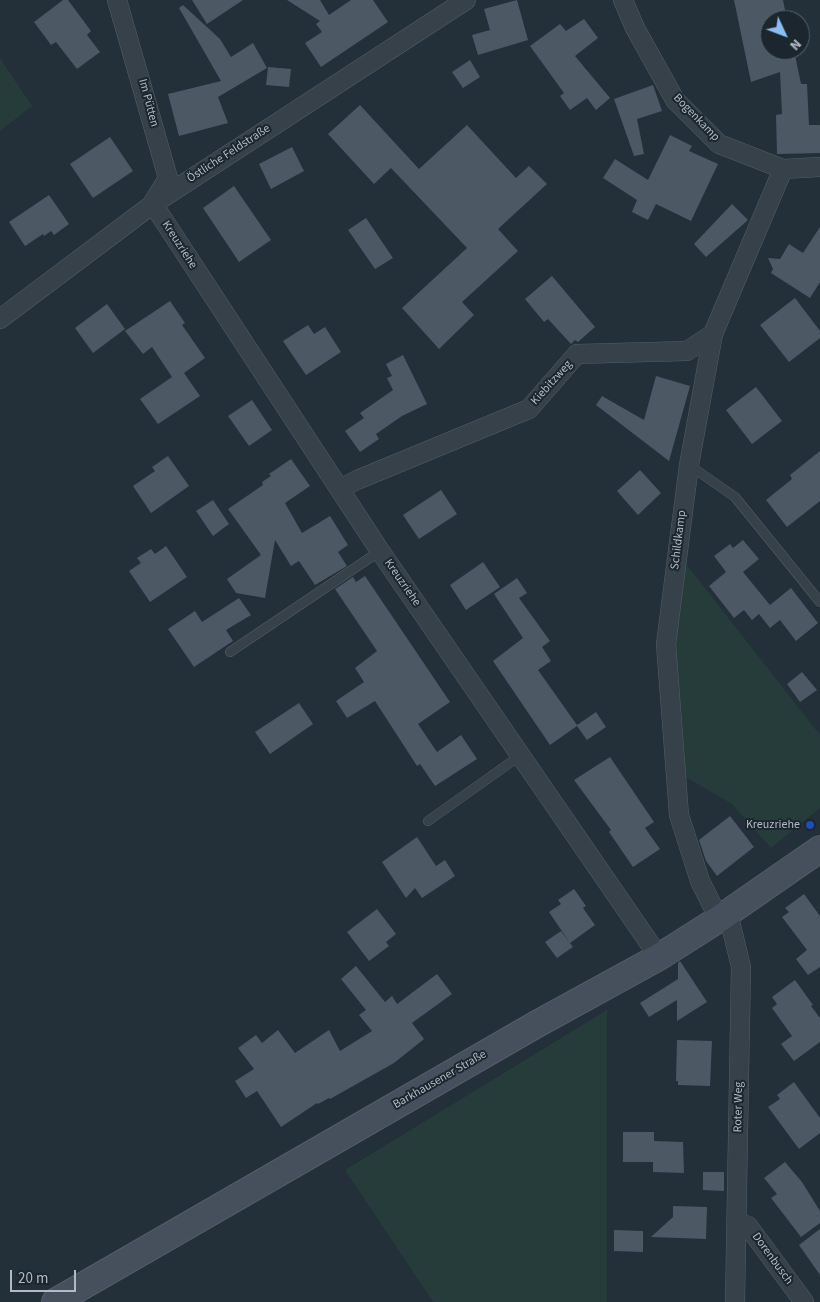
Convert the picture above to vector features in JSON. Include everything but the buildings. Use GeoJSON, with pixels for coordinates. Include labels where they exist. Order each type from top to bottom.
{"type":"FeatureCollection","features":[{"type":"Feature","properties":{"kind":"main road","name":"Barkhausener Straße"},"geometry":{"type":"LineString","coordinates":[[56,1302],[537,1024],[659,956],[724,916],[820,849]]}},
{"type":"Feature","properties":{"kind":"street","name":"Im Pütten"},"geometry":{"type":"LineString","coordinates":[[117,0],[168,178],[152,204]]}},
{"type":"Feature","properties":{"kind":"street","name":"Östliche Feldstraße"},"geometry":{"type":"LineString","coordinates":[[0,318],[152,204],[466,0]]}},
{"type":"Feature","properties":{"kind":"street","name":"Bogenkamp"},"geometry":{"type":"LineString","coordinates":[[623,0],[634,28],[675,100],[719,144],[783,169],[820,167]]}},
{"type":"Feature","properties":{"kind":"street","name":"Schildkamp"},"geometry":{"type":"LineString","coordinates":[[724,916],[700,881],[679,815],[666,644],[689,465],[713,334],[783,169]]}},
{"type":"Feature","properties":{"kind":"street","name":"Kreuzriehe"},"geometry":{"type":"LineString","coordinates":[[152,204],[380,551],[659,956]]}},
{"type":"Feature","properties":{"kind":"street","name":"Kiebitzweg"},"geometry":{"type":"LineString","coordinates":[[340,489],[357,480],[529,409],[577,354],[687,351],[713,334]]}},
{"type":"Feature","properties":{"kind":"street","name":"Roter Weg"},"geometry":{"type":"LineString","coordinates":[[724,916],[741,967],[735,1302]]}},
{"type":"Feature","properties":{"kind":"street","name":"Dorenbusch"},"geometry":{"type":"LineString","coordinates":[[737,1221],[748,1226],[804,1302]]}},
{"type":"Feature","properties":{"kind":"lane"},"geometry":{"type":"LineString","coordinates":[[689,465],[735,497],[820,602]]}},
{"type":"Feature","properties":{"kind":"lane"},"geometry":{"type":"LineString","coordinates":[[230,652],[380,551]]}},
{"type":"Feature","properties":{"kind":"lane"},"geometry":{"type":"LineString","coordinates":[[428,821],[521,755]]}},
{"type":"Feature","properties":{"kind":"green space"},"geometry":{"type":"Polygon","coordinates":[[[0,58],[32,106],[0,131],[0,58]]]}},
{"type":"Feature","properties":{"kind":"green space"},"geometry":{"type":"Polygon","coordinates":[[[683,560],[820,735],[820,808],[771,848],[732,804],[665,765],[658,644],[683,560]]]}},
{"type":"Feature","properties":{"kind":"green space"},"geometry":{"type":"Polygon","coordinates":[[[607,1010],[607,1302],[433,1302],[345,1170],[607,1010]]]}},
{"type":"Feature","properties":{"kind":"place","name":"Kreuzriehe"},"geometry":{"type":"Point","coordinates":[810,825]}}]}
